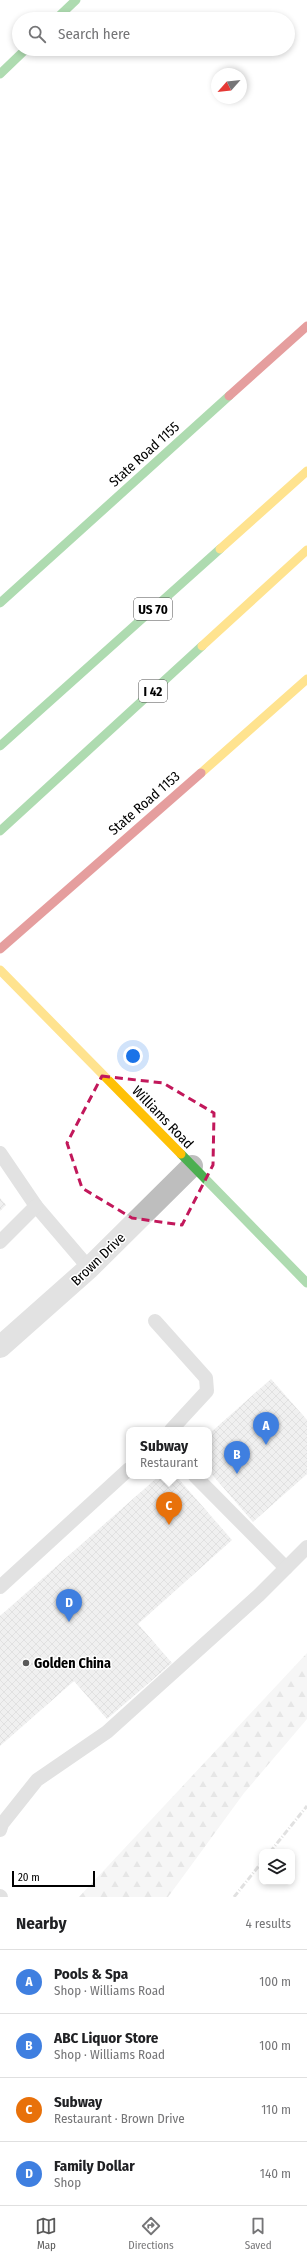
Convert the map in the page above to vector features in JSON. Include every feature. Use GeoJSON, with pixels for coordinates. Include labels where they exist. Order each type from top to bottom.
{"type":"FeatureCollection","features":[{"type":"Feature","properties":{"kind":"main road"},"geometry":{"type":"LineString","coordinates":[[63,12],[76,0]]}},
{"type":"Feature","properties":{"kind":"main road"},"geometry":{"type":"LineString","coordinates":[[0,74],[19,56]]}},
{"type":"Feature","properties":{"kind":"main road","name":"State Road 1155"},"geometry":{"type":"LineString","coordinates":[[0,602],[307,326]]}},
{"type":"Feature","properties":{"kind":"main road","name":"US 70"},"geometry":{"type":"LineString","coordinates":[[0,746],[307,471]]}},
{"type":"Feature","properties":{"kind":"main road","name":"I 42"},"geometry":{"type":"LineString","coordinates":[[0,832],[307,550]]}},
{"type":"Feature","properties":{"kind":"main road","name":"State Road 1153"},"geometry":{"type":"LineString","coordinates":[[0,948],[307,679]]}},
{"type":"Feature","properties":{"kind":"main road","name":"Williams Road"},"geometry":{"type":"LineString","coordinates":[[0,970],[307,1283]]}},
{"type":"Feature","properties":{"kind":"street","name":"Brown Drive"},"geometry":{"type":"LineString","coordinates":[[0,1347],[89,1268],[192,1166]]}},
{"type":"Feature","properties":{"kind":"lane"},"geometry":{"type":"LineString","coordinates":[[0,1153],[36,1206],[89,1268]]}},
{"type":"Feature","properties":{"kind":"lane"},"geometry":{"type":"LineString","coordinates":[[0,1242],[36,1206]]}},
{"type":"Feature","properties":{"kind":"lane"},"geometry":{"type":"LineString","coordinates":[[155,1321],[206,1378],[207,1391],[174,1427]]}},
{"type":"Feature","properties":{"kind":"lane"},"geometry":{"type":"LineString","coordinates":[[0,1587],[126,1472]]}},
{"type":"Feature","properties":{"kind":"lane"},"geometry":{"type":"LineString","coordinates":[[198,1479],[286,1568]]}},
{"type":"Feature","properties":{"kind":"lane"},"geometry":{"type":"LineString","coordinates":[[0,1830],[2,1824],[38,1780],[107,1732],[307,1547]]}},
{"type":"Feature","properties":{"kind":"highlighted area"},"geometry":{"type":"Polygon","coordinates":[[[102,1076],[163,1083],[214,1113],[213,1165],[182,1225],[132,1218],[82,1188],[67,1143],[102,1076]]]}},
{"type":"Feature","properties":{"kind":"green space"},"geometry":{"type":"Polygon","coordinates":[[[307,1653],[307,1719],[244,1793],[168,1897],[79,1897],[307,1653]]]}},
{"type":"Feature","properties":{"kind":"building"},"geometry":{"type":"Polygon","coordinates":[[[0,1198],[6,1205],[0,1211],[0,1198]]]}},
{"type":"Feature","properties":{"kind":"building"},"geometry":{"type":"Polygon","coordinates":[[[271,1379],[307,1420],[307,1474],[253,1522],[212,1474],[212,1431],[271,1379]]]}},
{"type":"Feature","properties":{"kind":"building"},"geometry":{"type":"Polygon","coordinates":[[[156,1479],[179,1479],[232,1540],[138,1624],[172,1663],[107,1719],[74,1681],[0,1746],[0,1616],[156,1479]]]}},
{"type":"Feature","properties":{"kind":"railway"},"geometry":{"type":"LineString","coordinates":[[272,1849],[307,1806]]}},
{"type":"Feature","properties":{"kind":"railway"},"geometry":{"type":"LineString","coordinates":[[234,1897],[259,1866]]}},
{"type":"Feature","properties":{"kind":"traffic: fast"},"geometry":{"type":"LineString","coordinates":[[63,12],[76,0]]}},
{"type":"Feature","properties":{"kind":"traffic: fast"},"geometry":{"type":"LineString","coordinates":[[0,74],[19,56]]}},
{"type":"Feature","properties":{"kind":"traffic: fast"},"geometry":{"type":"LineString","coordinates":[[0,603],[229,396]]}},
{"type":"Feature","properties":{"kind":"traffic: fast"},"geometry":{"type":"LineString","coordinates":[[0,746],[220,549]]}},
{"type":"Feature","properties":{"kind":"traffic: fast"},"geometry":{"type":"LineString","coordinates":[[0,831],[202,646]]}},
{"type":"Feature","properties":{"kind":"traffic: fast"},"geometry":{"type":"LineString","coordinates":[[181,1154],[307,1283]]}},
{"type":"Feature","properties":{"kind":"traffic: slow"},"geometry":{"type":"LineString","coordinates":[[220,549],[307,471]]}},
{"type":"Feature","properties":{"kind":"traffic: slow"},"geometry":{"type":"LineString","coordinates":[[202,646],[307,550]]}},
{"type":"Feature","properties":{"kind":"traffic: slow"},"geometry":{"type":"LineString","coordinates":[[201,773],[307,679]]}},
{"type":"Feature","properties":{"kind":"traffic: slow"},"geometry":{"type":"LineString","coordinates":[[0,970],[181,1154]]}},
{"type":"Feature","properties":{"kind":"traffic: jam"},"geometry":{"type":"LineString","coordinates":[[229,396],[307,326]]}},
{"type":"Feature","properties":{"kind":"traffic: jam"},"geometry":{"type":"LineString","coordinates":[[0,949],[201,773]]}},
{"type":"Feature","properties":{"kind":"place","name":"Pools & Spa"},"geometry":{"type":"Point","coordinates":[266,1445]}},
{"type":"Feature","properties":{"kind":"place","name":"ABC Liquor Store"},"geometry":{"type":"Point","coordinates":[237,1474]}},
{"type":"Feature","properties":{"kind":"place","name":"Subway"},"geometry":{"type":"Point","coordinates":[169,1525]}},
{"type":"Feature","properties":{"kind":"place","name":"Family Dollar"},"geometry":{"type":"Point","coordinates":[69,1622]}},
{"type":"Feature","properties":{"kind":"place","name":"Golden China"},"geometry":{"type":"Point","coordinates":[26,1663]}}]}
